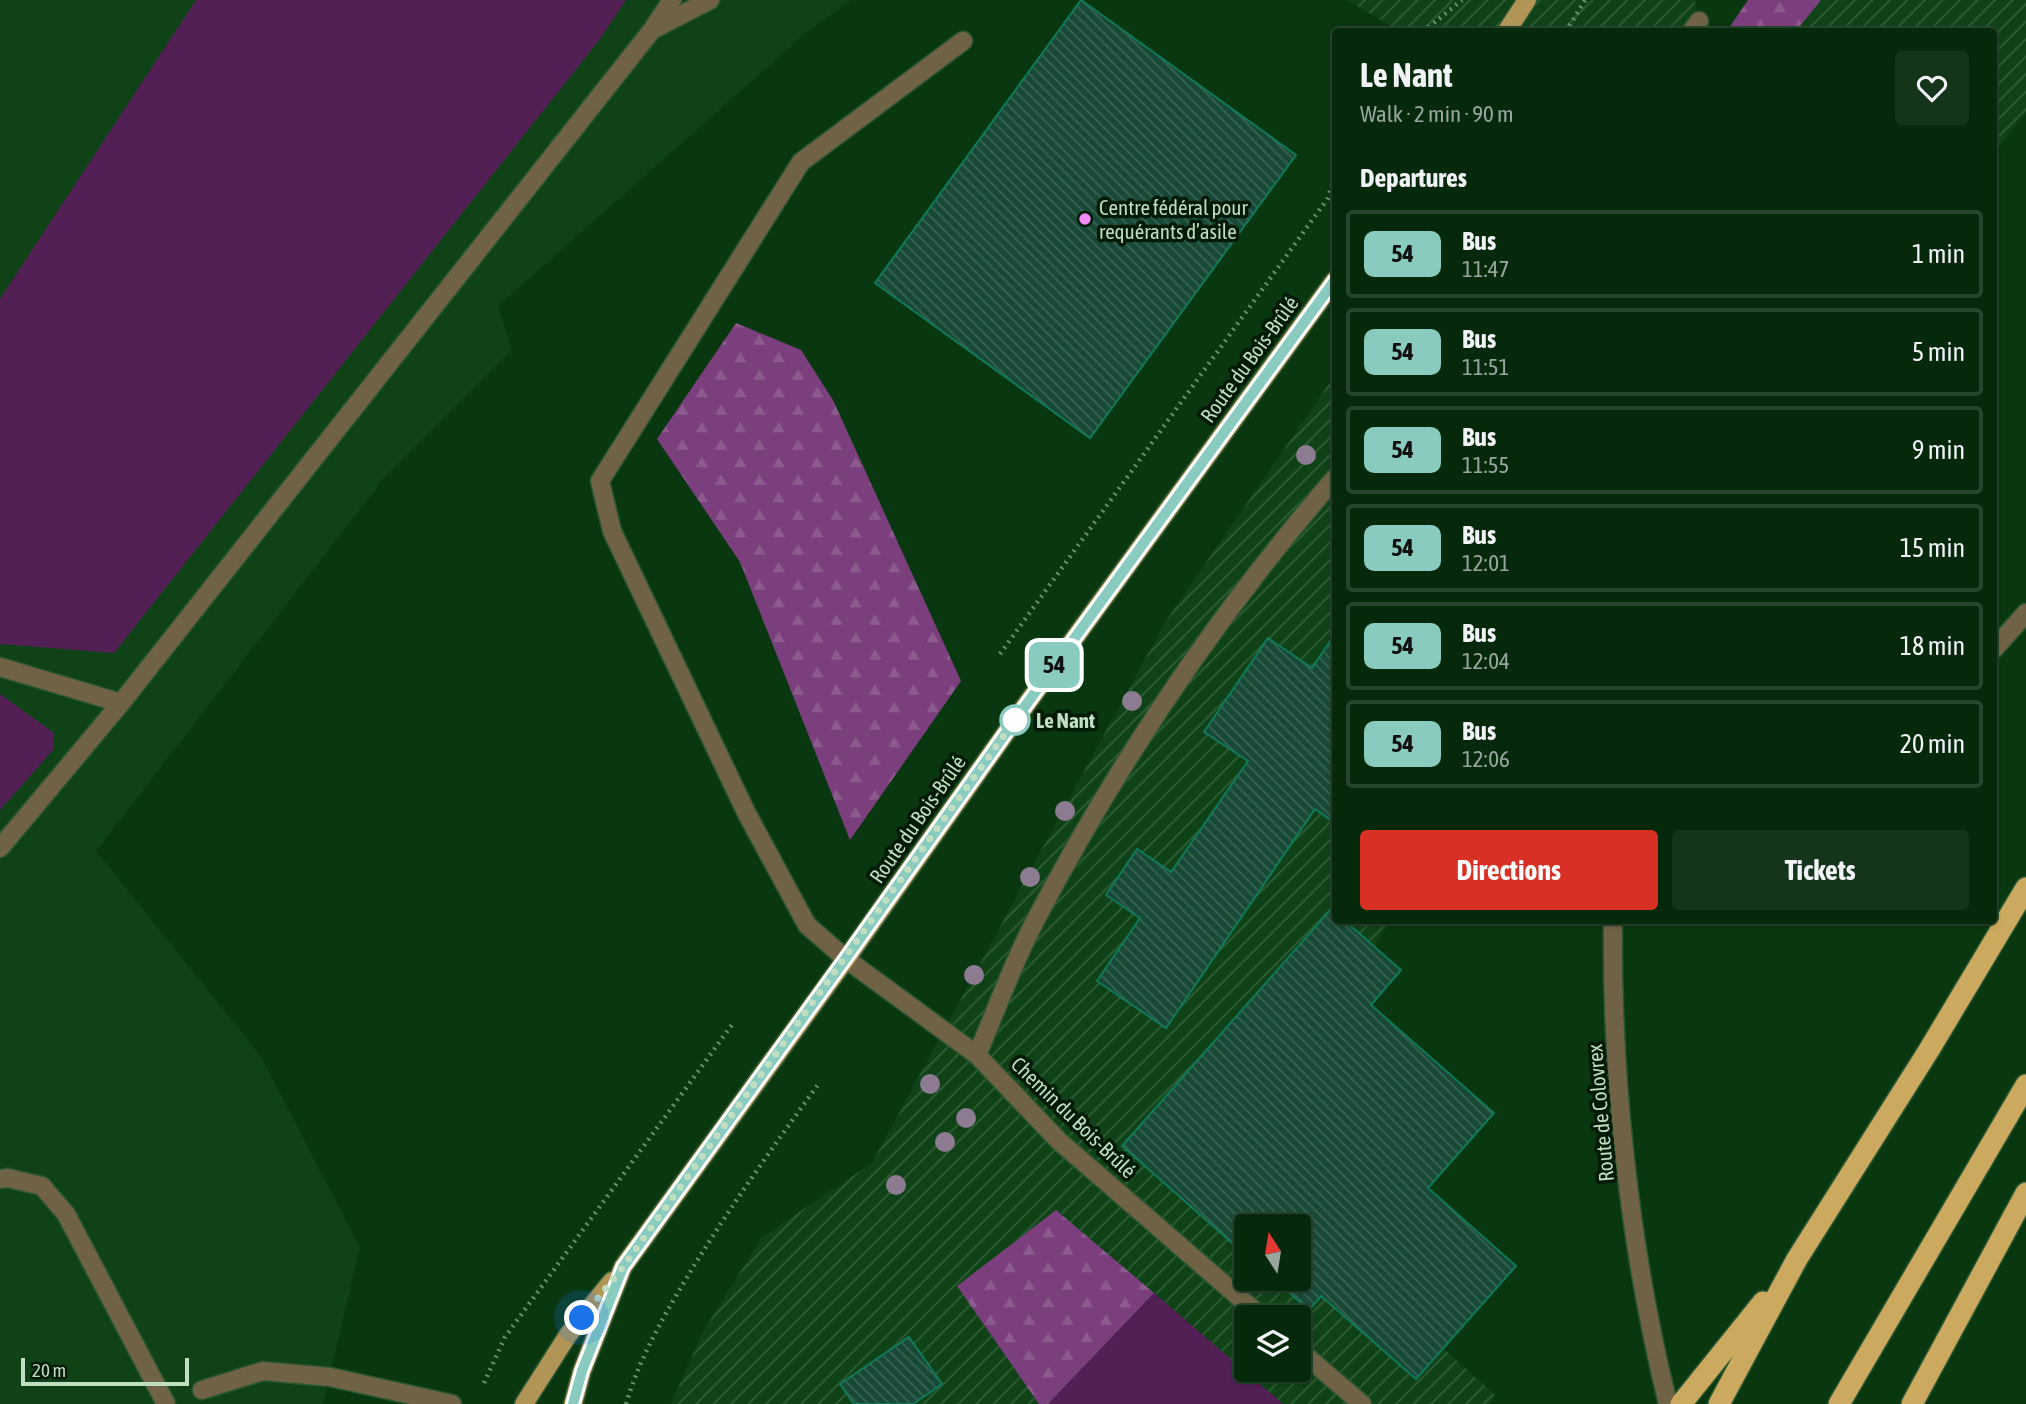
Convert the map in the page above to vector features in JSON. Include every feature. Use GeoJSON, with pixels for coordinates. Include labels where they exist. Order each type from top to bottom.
{"type":"FeatureCollection","features":[{"type":"Feature","properties":{"kind":"highway"},"geometry":{"type":"LineString","coordinates":[[1718,1404],[1797,1259],[1928,1051],[2026,888]]}},
{"type":"Feature","properties":{"kind":"highway"},"geometry":{"type":"LineString","coordinates":[[1839,1404],[2026,1085]]}},
{"type":"Feature","properties":{"kind":"highway"},"geometry":{"type":"LineString","coordinates":[[1912,1404],[2026,1193]]}},
{"type":"Feature","properties":{"kind":"highway"},"geometry":{"type":"LineString","coordinates":[[1681,1404],[1797,1259]]}},
{"type":"Feature","properties":{"kind":"main road"},"geometry":{"type":"LineString","coordinates":[[1509,28],[1527,0]]}},
{"type":"Feature","properties":{"kind":"main road","name":"Route du Bois-Brûlé"},"geometry":{"type":"LineString","coordinates":[[573,1404],[582,1371],[623,1267],[1332,283]]}},
{"type":"Feature","properties":{"kind":"main road"},"geometry":{"type":"LineString","coordinates":[[524,1404],[568,1335],[623,1267]]}},
{"type":"Feature","properties":{"kind":"street"},"geometry":{"type":"LineString","coordinates":[[0,848],[121,703],[652,30],[672,0]]}},
{"type":"Feature","properties":{"kind":"street"},"geometry":{"type":"LineString","coordinates":[[652,30],[710,0]]}},
{"type":"Feature","properties":{"kind":"street","name":"Chemin du Bois-Brûlé"},"geometry":{"type":"LineString","coordinates":[[963,41],[801,162],[600,481],[612,531],[747,814],[807,925],[846,958],[977,1055],[1059,1141],[1248,1305]]}},
{"type":"Feature","properties":{"kind":"street"},"geometry":{"type":"LineString","coordinates":[[977,1055],[1033,925],[1130,752],[1230,610],[1332,482]]}},
{"type":"Feature","properties":{"kind":"street"},"geometry":{"type":"LineString","coordinates":[[1997,646],[2026,613]]}},
{"type":"Feature","properties":{"kind":"street"},"geometry":{"type":"LineString","coordinates":[[0,667],[121,703]]}},
{"type":"Feature","properties":{"kind":"street","name":"Route de Colovrex"},"geometry":{"type":"LineString","coordinates":[[1612,924],[1621,1110],[1646,1300],[1668,1404]]}},
{"type":"Feature","properties":{"kind":"street"},"geometry":{"type":"LineString","coordinates":[[0,1179],[8,1178],[43,1186],[65,1214],[166,1404]]}},
{"type":"Feature","properties":{"kind":"street"},"geometry":{"type":"LineString","coordinates":[[1311,1360],[1362,1404]]}},
{"type":"Feature","properties":{"kind":"street"},"geometry":{"type":"LineString","coordinates":[[202,1390],[263,1371],[330,1377],[452,1404]]}},
{"type":"Feature","properties":{"kind":"path"},"geometry":{"type":"LineString","coordinates":[[1428,28],[1462,0]]}},
{"type":"Feature","properties":{"kind":"path"},"geometry":{"type":"LineString","coordinates":[[1568,28],[1585,0]]}},
{"type":"Feature","properties":{"kind":"path"},"geometry":{"type":"LineString","coordinates":[[1000,654],[1328,198],[1332,185]]}},
{"type":"Feature","properties":{"kind":"path"},"geometry":{"type":"LineString","coordinates":[[479,1393],[505,1337],[734,1022]]}},
{"type":"Feature","properties":{"kind":"path"},"geometry":{"type":"LineString","coordinates":[[626,1404],[632,1383],[665,1314],[731,1205],[820,1082]]}},
{"type":"Feature","properties":{"kind":"shaded area"},"geometry":{"type":"Polygon","coordinates":[[[0,0],[851,0],[806,33],[498,306],[512,350],[384,478],[96,851],[261,1056],[360,1248],[323,1404],[0,1404],[0,0]]]}},
{"type":"Feature","properties":{"kind":"shaded area"},"geometry":{"type":"Polygon","coordinates":[[[196,0],[626,0],[600,39],[114,653],[0,644],[0,299],[196,0]]]}},
{"type":"Feature","properties":{"kind":"shaded area"},"geometry":{"type":"Polygon","coordinates":[[[1347,0],[1695,0],[1698,28],[1394,28],[1347,0]]]}},
{"type":"Feature","properties":{"kind":"shaded area"},"geometry":{"type":"Polygon","coordinates":[[[1821,0],[2026,0],[2026,113],[1997,149],[1997,28],[1798,28],[1821,0]]]}},
{"type":"Feature","properties":{"kind":"shaded area"},"geometry":{"type":"Polygon","coordinates":[[[1332,379],[1332,924],[1389,924],[1374,946],[1401,970],[1371,1005],[1494,1113],[1428,1188],[1443,1348],[1496,1396],[1489,1404],[1283,1404],[1257,1382],[1311,1382],[1311,1305],[1234,1305],[1234,1362],[1056,1210],[957,1286],[1039,1404],[671,1404],[702,1333],[762,1237],[872,1163],[1165,622],[1332,379]]]}},
{"type":"Feature","properties":{"kind":"shaded area"},"geometry":{"type":"Polygon","coordinates":[[[0,694],[54,733],[54,749],[0,810],[0,694]]]}},
{"type":"Feature","properties":{"kind":"shaded area"},"geometry":{"type":"Polygon","coordinates":[[[1154,1293],[1234,1362],[1234,1382],[1257,1382],[1283,1404],[1048,1404],[1154,1293]]]}},
{"type":"Feature","properties":{"kind":"green space"},"geometry":{"type":"Polygon","coordinates":[[[1748,0],[1821,0],[1798,28],[1729,28],[1748,0]]]}},
{"type":"Feature","properties":{"kind":"green space"},"geometry":{"type":"Polygon","coordinates":[[[736,323],[801,350],[833,400],[961,681],[850,840],[740,562],[657,439],[736,323]]]}},
{"type":"Feature","properties":{"kind":"green space"},"geometry":{"type":"Polygon","coordinates":[[[1056,1210],[1154,1293],[1048,1404],[1039,1404],[957,1286],[1056,1210]]]}},
{"type":"Feature","properties":{"kind":"building","name":"Centre fédéral pour requérants d’asile"},"geometry":{"type":"Polygon","coordinates":[[[1081,0],[1296,155],[1090,438],[875,283],[1081,0]]]}},
{"type":"Feature","properties":{"kind":"building"},"geometry":{"type":"Polygon","coordinates":[[[1268,638],[1312,668],[1332,638],[1332,821],[1315,809],[1166,1028],[1097,981],[1140,918],[1106,895],[1137,849],[1171,872],[1248,761],[1204,732],[1268,638]]]}},
{"type":"Feature","properties":{"kind":"building"},"geometry":{"type":"Polygon","coordinates":[[[1331,909],[1332,924],[1349,924],[1401,970],[1371,1005],[1494,1113],[1428,1188],[1516,1266],[1416,1379],[1321,1296],[1311,1308],[1311,1305],[1303,1305],[1289,1292],[1311,1292],[1311,1214],[1234,1214],[1234,1244],[1122,1146],[1331,909]]]}},
{"type":"Feature","properties":{"kind":"building"},"geometry":{"type":"Polygon","coordinates":[[[909,1337],[942,1384],[913,1404],[854,1404],[840,1384],[909,1337]]]}},
{"type":"Feature","properties":{"kind":"bus line","name":"54"},"geometry":{"type":"LineString","coordinates":[[573,1404],[582,1371],[623,1267],[1332,284]]}},
{"type":"Feature","properties":{"kind":"place","name":"Centre fédéral pour requérants d’asile"},"geometry":{"type":"Point","coordinates":[1085,219]}},
{"type":"Feature","properties":{"kind":"place","name":"Le Nant"},"geometry":{"type":"Point","coordinates":[1015,720]}},
{"type":"Feature","properties":{"kind":"route"},"geometry":{"type":"LineString","coordinates":[[582,1318],[623,1267],[1015,720]]}}]}
